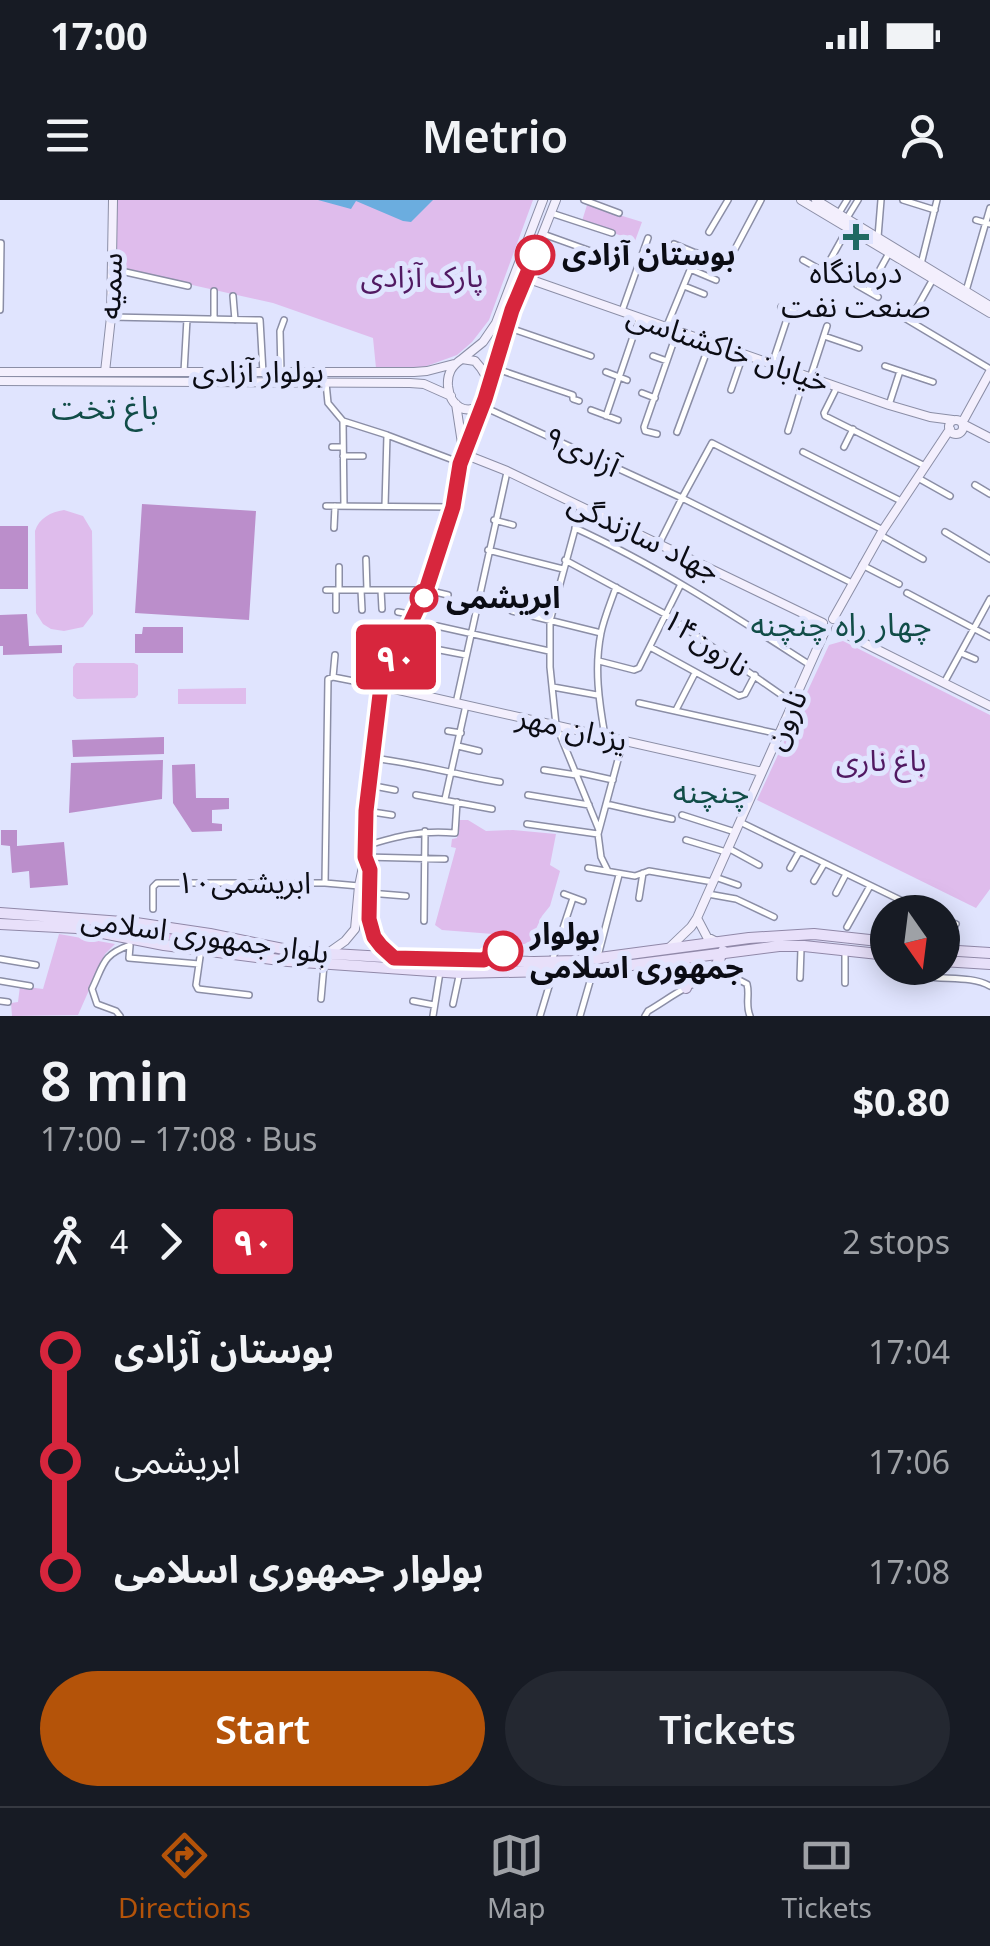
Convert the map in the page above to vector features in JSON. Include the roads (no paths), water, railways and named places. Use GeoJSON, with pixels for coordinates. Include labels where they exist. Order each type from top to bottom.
{"type":"FeatureCollection","features":[{"type":"Feature","properties":{"kind":"main road","name":"سمیه"},"geometry":{"type":"LineString","coordinates":[[104,372],[111,318],[113,200]]}},
{"type":"Feature","properties":{"kind":"main road"},"geometry":{"type":"LineString","coordinates":[[486,350],[543,200]]}},
{"type":"Feature","properties":{"kind":"main road"},"geometry":{"type":"LineString","coordinates":[[325,960],[354,931],[381,686],[426,590],[453,507],[462,459],[556,200]]}},
{"type":"Feature","properties":{"kind":"main road"},"geometry":{"type":"LineString","coordinates":[[800,200],[878,237],[933,279],[990,314]]}},
{"type":"Feature","properties":{"kind":"main road"},"geometry":{"type":"LineString","coordinates":[[816,200],[889,253],[990,306]]}},
{"type":"Feature","properties":{"kind":"main road","name":"خیابان خاکشناسی"},"geometry":{"type":"LineString","coordinates":[[526,278],[988,438]]}},
{"type":"Feature","properties":{"kind":"main road"},"geometry":{"type":"LineString","coordinates":[[462,459],[448,378],[458,362],[486,350],[499,353]]}},
{"type":"Feature","properties":{"kind":"main road"},"geometry":{"type":"LineString","coordinates":[[458,362],[470,359],[480,366],[488,385]]}},
{"type":"Feature","properties":{"kind":"main road","name":"بولوار آزادی"},"geometry":{"type":"LineString","coordinates":[[0,381],[262,372],[427,372],[458,362]]}},
{"type":"Feature","properties":{"kind":"main road","name":"نارون"},"geometry":{"type":"LineString","coordinates":[[669,955],[697,918],[810,665],[852,582],[917,477],[968,410],[990,371]]}},
{"type":"Feature","properties":{"kind":"main road","name":"بولوار آزادی"},"geometry":{"type":"LineString","coordinates":[[0,372],[424,384],[453,399]]}},
{"type":"Feature","properties":{"kind":"main road"},"geometry":{"type":"LineString","coordinates":[[424,384],[430,379],[427,372]]}},
{"type":"Feature","properties":{"kind":"main road"},"geometry":{"type":"LineString","coordinates":[[453,399],[471,410],[482,406]]}},
{"type":"Feature","properties":{"kind":"main road"},"geometry":{"type":"LineString","coordinates":[[470,436],[471,448],[479,460]]}},
{"type":"Feature","properties":{"kind":"main road","name":"جهاد سازندگی"},"geometry":{"type":"LineString","coordinates":[[462,459],[479,460],[581,507],[990,706]]}},
{"type":"Feature","properties":{"kind":"main road","name":"یزدان مهر"},"geometry":{"type":"LineString","coordinates":[[381,686],[762,772]]}},
{"type":"Feature","properties":{"kind":"main road"},"geometry":{"type":"LineString","coordinates":[[365,857],[370,870],[371,931],[394,958]]}},
{"type":"Feature","properties":{"kind":"main road","name":"بلوار جمهوری اسلامی"},"geometry":{"type":"LineString","coordinates":[[0,913],[130,942],[460,973],[595,964],[781,935],[870,940]]}},
{"type":"Feature","properties":{"kind":"main road"},"geometry":{"type":"LineString","coordinates":[[697,918],[707,937],[720,947],[712,974]]}},
{"type":"Feature","properties":{"kind":"main road","name":"بلوار جمهوری اسلامی"},"geometry":{"type":"LineString","coordinates":[[0,924],[23,920],[136,923],[245,940],[325,960],[394,958],[553,967]]}},
{"type":"Feature","properties":{"kind":"main road","name":"بلوار جمهوری اسلامی"},"geometry":{"type":"LineString","coordinates":[[720,947],[801,946],[846,938],[870,947]]}},
{"type":"Feature","properties":{"kind":"main road"},"geometry":{"type":"LineString","coordinates":[[960,951],[990,953]]}},
{"type":"Feature","properties":{"kind":"main road"},"geometry":{"type":"LineString","coordinates":[[669,955],[687,967],[690,978],[686,988]]}},
{"type":"Feature","properties":{"kind":"main road"},"geometry":{"type":"LineString","coordinates":[[960,963],[990,964]]}},
{"type":"Feature","properties":{"kind":"street"},"geometry":{"type":"LineString","coordinates":[[584,200],[619,213]]}},
{"type":"Feature","properties":{"kind":"street"},"geometry":{"type":"LineString","coordinates":[[709,232],[728,200]]}},
{"type":"Feature","properties":{"kind":"street"},"geometry":{"type":"LineString","coordinates":[[735,248],[761,200]]}},
{"type":"Feature","properties":{"kind":"street"},"geometry":{"type":"LineString","coordinates":[[824,271],[844,220],[847,200]]}},
{"type":"Feature","properties":{"kind":"street"},"geometry":{"type":"LineString","coordinates":[[844,220],[858,200]]}},
{"type":"Feature","properties":{"kind":"street"},"geometry":{"type":"LineString","coordinates":[[878,237],[881,200]]}},
{"type":"Feature","properties":{"kind":"street"},"geometry":{"type":"LineString","coordinates":[[916,264],[937,200]]}},
{"type":"Feature","properties":{"kind":"street"},"geometry":{"type":"LineString","coordinates":[[907,201],[934,210]]}},
{"type":"Feature","properties":{"kind":"street"},"geometry":{"type":"LineString","coordinates":[[966,291],[990,208]]}},
{"type":"Feature","properties":{"kind":"street"},"geometry":{"type":"LineString","coordinates":[[551,213],[612,233]]}},
{"type":"Feature","properties":{"kind":"street"},"geometry":{"type":"LineString","coordinates":[[976,220],[988,223]]}},
{"type":"Feature","properties":{"kind":"street"},"geometry":{"type":"LineString","coordinates":[[543,234],[610,258]]}},
{"type":"Feature","properties":{"kind":"street"},"geometry":{"type":"LineString","coordinates":[[622,313],[648,238]]}},
{"type":"Feature","properties":{"kind":"street"},"geometry":{"type":"LineString","coordinates":[[0,310],[1,243]]}},
{"type":"Feature","properties":{"kind":"street"},"geometry":{"type":"LineString","coordinates":[[674,244],[710,259]]}},
{"type":"Feature","properties":{"kind":"street"},"geometry":{"type":"LineString","coordinates":[[666,328],[696,253]]}},
{"type":"Feature","properties":{"kind":"street"},"geometry":{"type":"LineString","coordinates":[[868,291],[889,253]]}},
{"type":"Feature","properties":{"kind":"street"},"geometry":{"type":"LineString","coordinates":[[803,260],[837,279]]}},
{"type":"Feature","properties":{"kind":"street"},"geometry":{"type":"LineString","coordinates":[[112,269],[188,286]]}},
{"type":"Feature","properties":{"kind":"street"},"geometry":{"type":"LineString","coordinates":[[690,269],[716,280]]}},
{"type":"Feature","properties":{"kind":"street"},"geometry":{"type":"LineString","coordinates":[[909,321],[933,279]]}},
{"type":"Feature","properties":{"kind":"street"},"geometry":{"type":"LineString","coordinates":[[683,286],[704,294]]}},
{"type":"Feature","properties":{"kind":"street"},"geometry":{"type":"LineString","coordinates":[[857,286],[878,297]]}},
{"type":"Feature","properties":{"kind":"street"},"geometry":{"type":"LineString","coordinates":[[214,292],[214,319]]}},
{"type":"Feature","properties":{"kind":"street"},"geometry":{"type":"LineString","coordinates":[[233,296],[235,320]]}},
{"type":"Feature","properties":{"kind":"street"},"geometry":{"type":"LineString","coordinates":[[780,307],[802,314]]}},
{"type":"Feature","properties":{"kind":"street"},"geometry":{"type":"LineString","coordinates":[[772,364],[790,310]]}},
{"type":"Feature","properties":{"kind":"street"},"geometry":{"type":"LineString","coordinates":[[898,314],[990,371]]}},
{"type":"Feature","properties":{"kind":"street"},"geometry":{"type":"LineString","coordinates":[[111,318],[260,320],[262,372]]}},
{"type":"Feature","properties":{"kind":"street"},"geometry":{"type":"LineString","coordinates":[[178,376],[187,319]]}},
{"type":"Feature","properties":{"kind":"street"},"geometry":{"type":"LineString","coordinates":[[606,416],[623,378],[639,319]]}},
{"type":"Feature","properties":{"kind":"street"},"geometry":{"type":"LineString","coordinates":[[282,372],[280,330],[284,320]]}},
{"type":"Feature","properties":{"kind":"street"},"geometry":{"type":"LineString","coordinates":[[779,420],[789,427],[827,326]]}},
{"type":"Feature","properties":{"kind":"street"},"geometry":{"type":"LineString","coordinates":[[507,327],[592,356]]}},
{"type":"Feature","properties":{"kind":"street"},"geometry":{"type":"LineString","coordinates":[[657,434],[644,429],[676,332]]}},
{"type":"Feature","properties":{"kind":"street"},"geometry":{"type":"LineString","coordinates":[[824,336],[859,348]]}},
{"type":"Feature","properties":{"kind":"street"},"geometry":{"type":"LineString","coordinates":[[677,432],[710,343]]}},
{"type":"Feature","properties":{"kind":"street"},"geometry":{"type":"LineString","coordinates":[[730,390],[743,355]]}},
{"type":"Feature","properties":{"kind":"street"},"geometry":{"type":"LineString","coordinates":[[653,356],[667,361]]}},
{"type":"Feature","properties":{"kind":"street"},"geometry":{"type":"LineString","coordinates":[[885,366],[933,382]]}},
{"type":"Feature","properties":{"kind":"street"},"geometry":{"type":"LineString","coordinates":[[494,368],[573,395],[579,401]]}},
{"type":"Feature","properties":{"kind":"street"},"geometry":{"type":"LineString","coordinates":[[888,405],[900,371]]}},
{"type":"Feature","properties":{"kind":"street"},"geometry":{"type":"LineString","coordinates":[[606,372],[623,378]]}},
{"type":"Feature","properties":{"kind":"street"},"geometry":{"type":"LineString","coordinates":[[326,383],[328,403],[343,422],[462,459]]}},
{"type":"Feature","properties":{"kind":"street"},"geometry":{"type":"LineString","coordinates":[[837,387],[824,414],[925,466]]}},
{"type":"Feature","properties":{"kind":"street"},"geometry":{"type":"LineString","coordinates":[[642,393],[654,398]]}},
{"type":"Feature","properties":{"kind":"street","name":"آزادی۹"},"geometry":{"type":"LineString","coordinates":[[482,406],[852,582]]}},
{"type":"Feature","properties":{"kind":"street"},"geometry":{"type":"LineString","coordinates":[[591,410],[618,420]]}},
{"type":"Feature","properties":{"kind":"street"},"geometry":{"type":"LineString","coordinates":[[343,422],[344,506]]}},
{"type":"Feature","properties":{"kind":"street"},"geometry":{"type":"LineString","coordinates":[[844,447],[853,429]]}},
{"type":"Feature","properties":{"kind":"street"},"geometry":{"type":"LineString","coordinates":[[385,506],[387,435]]}},
{"type":"Feature","properties":{"kind":"street"},"geometry":{"type":"LineString","coordinates":[[659,544],[712,443],[882,532],[924,559]]}},
{"type":"Feature","properties":{"kind":"street"},"geometry":{"type":"LineString","coordinates":[[332,447],[344,447]]}},
{"type":"Feature","properties":{"kind":"street"},"geometry":{"type":"LineString","coordinates":[[803,452],[902,500]]}},
{"type":"Feature","properties":{"kind":"street"},"geometry":{"type":"LineString","coordinates":[[344,456],[363,456]]}},
{"type":"Feature","properties":{"kind":"street"},"geometry":{"type":"LineString","coordinates":[[456,703],[506,472]]}},
{"type":"Feature","properties":{"kind":"street"},"geometry":{"type":"LineString","coordinates":[[917,477],[950,496]]}},
{"type":"Feature","properties":{"kind":"street"},"geometry":{"type":"LineString","coordinates":[[975,485],[990,494]]}},
{"type":"Feature","properties":{"kind":"street"},"geometry":{"type":"LineString","coordinates":[[326,506],[453,507]]}},
{"type":"Feature","properties":{"kind":"street"},"geometry":{"type":"LineString","coordinates":[[334,506],[334,528]]}},
{"type":"Feature","properties":{"kind":"street"},"geometry":{"type":"LineString","coordinates":[[581,507],[550,620],[549,651],[556,726],[590,805],[599,832],[600,857],[608,871]]}},
{"type":"Feature","properties":{"kind":"street"},"geometry":{"type":"LineString","coordinates":[[494,520],[513,525]]}},
{"type":"Feature","properties":{"kind":"street"},"geometry":{"type":"LineString","coordinates":[[574,528],[626,552],[810,665]]}},
{"type":"Feature","properties":{"kind":"street"},"geometry":{"type":"LineString","coordinates":[[945,532],[990,559]]}},
{"type":"Feature","properties":{"kind":"street"},"geometry":{"type":"LineString","coordinates":[[488,550],[562,569]]}},
{"type":"Feature","properties":{"kind":"street"},"geometry":{"type":"LineString","coordinates":[[362,610],[366,559]]}},
{"type":"Feature","properties":{"kind":"street","name":"نارون۱۴"},"geometry":{"type":"LineString","coordinates":[[565,560],[665,614],[793,702]]}},
{"type":"Feature","properties":{"kind":"street"},"geometry":{"type":"LineString","coordinates":[[862,566],[899,584]]}},
{"type":"Feature","properties":{"kind":"street"},"geometry":{"type":"LineString","coordinates":[[336,610],[339,567]]}},
{"type":"Feature","properties":{"kind":"street"},"geometry":{"type":"LineString","coordinates":[[598,661],[638,669],[681,584]]}},
{"type":"Feature","properties":{"kind":"street"},"geometry":{"type":"LineString","coordinates":[[605,736],[598,695],[598,661],[601,632],[616,588]]}},
{"type":"Feature","properties":{"kind":"street"},"geometry":{"type":"LineString","coordinates":[[326,590],[426,590],[448,595]]}},
{"type":"Feature","properties":{"kind":"street"},"geometry":{"type":"LineString","coordinates":[[382,590],[382,609]]}},
{"type":"Feature","properties":{"kind":"street"},"geometry":{"type":"LineString","coordinates":[[907,593],[990,637]]}},
{"type":"Feature","properties":{"kind":"street"},"geometry":{"type":"LineString","coordinates":[[944,682],[990,598]]}},
{"type":"Feature","properties":{"kind":"street"},"geometry":{"type":"LineString","coordinates":[[512,611],[601,632]]}},
{"type":"Feature","properties":{"kind":"street"},"geometry":{"type":"LineString","coordinates":[[398,612],[416,615]]}},
{"type":"Feature","properties":{"kind":"street"},"geometry":{"type":"LineString","coordinates":[[437,626],[549,651]]}},
{"type":"Feature","properties":{"kind":"street"},"geometry":{"type":"LineString","coordinates":[[650,647],[739,696],[755,675]]}},
{"type":"Feature","properties":{"kind":"street"},"geometry":{"type":"LineString","coordinates":[[440,650],[466,655]]}},
{"type":"Feature","properties":{"kind":"street"},"geometry":{"type":"LineString","coordinates":[[358,682],[359,652]]}},
{"type":"Feature","properties":{"kind":"street"},"geometry":{"type":"LineString","coordinates":[[960,653],[976,660]]}},
{"type":"Feature","properties":{"kind":"street"},"geometry":{"type":"LineString","coordinates":[[324,883],[327,684],[335,655]]}},
{"type":"Feature","properties":{"kind":"street"},"geometry":{"type":"LineString","coordinates":[[676,710],[695,672]]}},
{"type":"Feature","properties":{"kind":"street"},"geometry":{"type":"LineString","coordinates":[[332,677],[381,686]]}},
{"type":"Feature","properties":{"kind":"street"},"geometry":{"type":"LineString","coordinates":[[553,687],[598,695]]}},
{"type":"Feature","properties":{"kind":"street"},"geometry":{"type":"LineString","coordinates":[[640,703],[779,734]]}},
{"type":"Feature","properties":{"kind":"street"},"geometry":{"type":"LineString","coordinates":[[445,799],[466,705]]}},
{"type":"Feature","properties":{"kind":"street"},"geometry":{"type":"LineString","coordinates":[[448,731],[461,734]]}},
{"type":"Feature","properties":{"kind":"street"},"geometry":{"type":"LineString","coordinates":[[599,832],[623,740]]}},
{"type":"Feature","properties":{"kind":"street"},"geometry":{"type":"LineString","coordinates":[[458,746],[479,751]]}},
{"type":"Feature","properties":{"kind":"street"},"geometry":{"type":"LineString","coordinates":[[372,758],[500,782]]}},
{"type":"Feature","properties":{"kind":"street"},"geometry":{"type":"LineString","coordinates":[[544,770],[613,780]]}},
{"type":"Feature","properties":{"kind":"street"},"geometry":{"type":"LineString","coordinates":[[369,786],[395,790]]}},
{"type":"Feature","properties":{"kind":"street"},"geometry":{"type":"LineString","coordinates":[[416,794],[492,809]]}},
{"type":"Feature","properties":{"kind":"street"},"geometry":{"type":"LineString","coordinates":[[528,795],[590,805]]}},
{"type":"Feature","properties":{"kind":"street"},"geometry":{"type":"LineString","coordinates":[[365,846],[402,834],[455,833],[458,802]]}},
{"type":"Feature","properties":{"kind":"street"},"geometry":{"type":"LineString","coordinates":[[606,804],[672,819]]}},
{"type":"Feature","properties":{"kind":"street"},"geometry":{"type":"LineString","coordinates":[[366,811],[392,815]]}},
{"type":"Feature","properties":{"kind":"street"},"geometry":{"type":"LineString","coordinates":[[682,816],[738,827],[889,895]]}},
{"type":"Feature","properties":{"kind":"street"},"geometry":{"type":"LineString","coordinates":[[527,824],[599,832]]}},
{"type":"Feature","properties":{"kind":"street"},"geometry":{"type":"LineString","coordinates":[[424,921],[426,831]]}},
{"type":"Feature","properties":{"kind":"street"},"geometry":{"type":"LineString","coordinates":[[686,840],[727,850],[759,864]]}},
{"type":"Feature","properties":{"kind":"street"},"geometry":{"type":"LineString","coordinates":[[790,868],[799,852]]}},
{"type":"Feature","properties":{"kind":"street"},"geometry":{"type":"LineString","coordinates":[[365,857],[445,860]]}},
{"type":"Feature","properties":{"kind":"street"},"geometry":{"type":"LineString","coordinates":[[814,881],[824,864]]}},
{"type":"Feature","properties":{"kind":"street"},"geometry":{"type":"LineString","coordinates":[[588,868],[635,876],[646,872],[714,879],[738,885]]}},
{"type":"Feature","properties":{"kind":"street"},"geometry":{"type":"LineString","coordinates":[[639,898],[646,872]]}},
{"type":"Feature","properties":{"kind":"street"},"geometry":{"type":"LineString","coordinates":[[580,1016],[620,874]]}},
{"type":"Feature","properties":{"kind":"street"},"geometry":{"type":"LineString","coordinates":[[836,893],[846,874]]}},
{"type":"Feature","properties":{"kind":"street","name":"ابریشمی۱۰"},"geometry":{"type":"LineString","coordinates":[[153,909],[153,886],[157,883],[359,886]]}},
{"type":"Feature","properties":{"kind":"street"},"geometry":{"type":"LineString","coordinates":[[844,983],[846,938],[870,886]]}},
{"type":"Feature","properties":{"kind":"street"},"geometry":{"type":"LineString","coordinates":[[369,893],[406,896]]}},
{"type":"Feature","properties":{"kind":"street"},"geometry":{"type":"LineString","coordinates":[[564,894],[583,902]]}},
{"type":"Feature","properties":{"kind":"street"},"geometry":{"type":"LineString","coordinates":[[708,894],[736,899],[774,917]]}},
{"type":"Feature","properties":{"kind":"street"},"geometry":{"type":"LineString","coordinates":[[540,1016],[573,898]]}},
{"type":"Feature","properties":{"kind":"street"},"geometry":{"type":"LineString","coordinates":[[130,942],[129,958],[199,964]]}},
{"type":"Feature","properties":{"kind":"street"},"geometry":{"type":"LineString","coordinates":[[120,1016],[97,1004],[92,990],[111,952],[130,942]]}},
{"type":"Feature","properties":{"kind":"street"},"geometry":{"type":"LineString","coordinates":[[800,978],[801,946]]}},
{"type":"Feature","properties":{"kind":"street"},"geometry":{"type":"LineString","coordinates":[[201,950],[197,987],[249,994]]}},
{"type":"Feature","properties":{"kind":"street"},"geometry":{"type":"LineString","coordinates":[[0,959],[36,964]]}},
{"type":"Feature","properties":{"kind":"street"},"geometry":{"type":"LineString","coordinates":[[321,999],[325,960]]}},
{"type":"Feature","properties":{"kind":"street"},"geometry":{"type":"LineString","coordinates":[[433,1016],[440,972]]}},
{"type":"Feature","properties":{"kind":"street"},"geometry":{"type":"LineString","coordinates":[[453,1004],[460,973]]}},
{"type":"Feature","properties":{"kind":"street"},"geometry":{"type":"LineString","coordinates":[[645,1016],[712,974],[730,976],[747,984],[750,1016]]}},
{"type":"Feature","properties":{"kind":"street"},"geometry":{"type":"LineString","coordinates":[[960,977],[990,986]]}},
{"type":"Feature","properties":{"kind":"street"},"geometry":{"type":"LineString","coordinates":[[0,981],[30,986]]}},
{"type":"Feature","properties":{"kind":"street"},"geometry":{"type":"LineString","coordinates":[[413,1000],[434,1006]]}},
{"type":"Feature","properties":{"kind":"water"},"geometry":{"type":"Polygon","coordinates":[[[318,200],[433,200],[411,222],[356,201],[351,209],[318,200]]]}},
{"type":"Feature","properties":{"kind":"place","name":"درمانگاه صنعت نفت"},"geometry":{"type":"Point","coordinates":[856,237]}},
{"type":"Feature","properties":{"kind":"place","name":"بوستان آزادی"},"geometry":{"type":"Point","coordinates":[535,255]}},
{"type":"Feature","properties":{"kind":"place","name":"ابریشمی"},"geometry":{"type":"Point","coordinates":[424,598]}},
{"type":"Feature","properties":{"kind":"place","name":"بولوار جمهوری اسلامی"},"geometry":{"type":"Point","coordinates":[503,951]}},
{"type":"Feature","properties":{"kind":"district","name":"باغ تخت"},"geometry":{"type":"Point","coordinates":[105,408]}},
{"type":"Feature","properties":{"kind":"district","name":"چهار راه چنچنه"},"geometry":{"type":"Point","coordinates":[841,625]}},
{"type":"Feature","properties":{"kind":"district","name":"چنچنه"},"geometry":{"type":"Point","coordinates":[711,792]}},
{"type":"Feature","properties":{"kind":"park label","name":"پارک آزادی"},"geometry":{"type":"Point","coordinates":[422,277]}},
{"type":"Feature","properties":{"kind":"park label","name":"باغ ناری"},"geometry":{"type":"Point","coordinates":[881,761]}}]}
